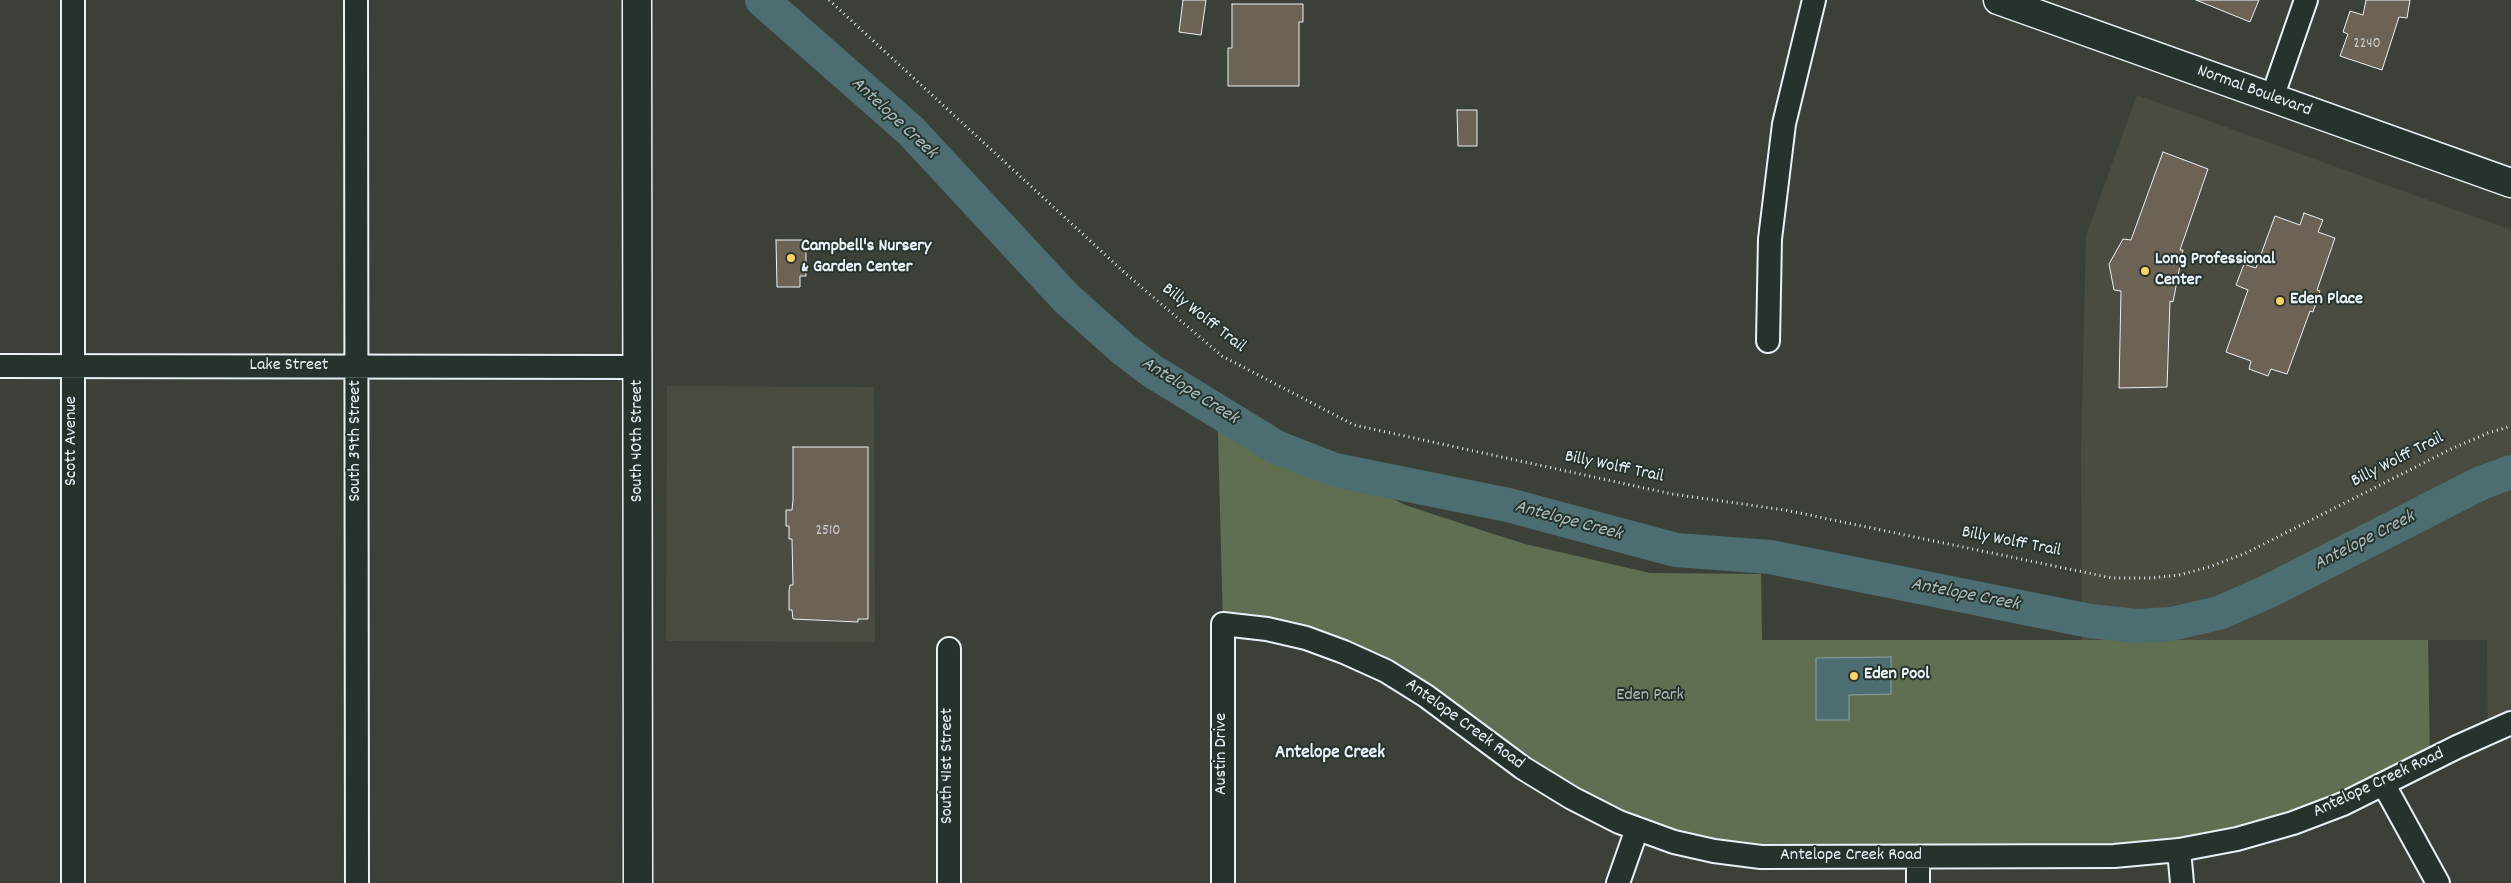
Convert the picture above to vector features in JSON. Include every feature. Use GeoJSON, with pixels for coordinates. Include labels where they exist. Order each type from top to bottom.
{"type":"FeatureCollection","features":[{"type":"Feature","properties":{"kind":"main road","name":"South 40th Street"},"geometry":{"type":"LineString","coordinates":[[637,0],[639,367],[638,883]]}},
{"type":"Feature","properties":{"kind":"main road","name":"Normal Boulevard"},"geometry":{"type":"LineString","coordinates":[[1998,0],[2511,183]]}},
{"type":"Feature","properties":{"kind":"street","name":"Scott Avenue"},"geometry":{"type":"LineString","coordinates":[[73,0],[73,883]]}},
{"type":"Feature","properties":{"kind":"street","name":"South 39th Street"},"geometry":{"type":"LineString","coordinates":[[356,0],[357,883]]}},
{"type":"Feature","properties":{"kind":"street"},"geometry":{"type":"LineString","coordinates":[[1768,341],[1770,239],[1784,124],[1814,0]]}},
{"type":"Feature","properties":{"kind":"street"},"geometry":{"type":"LineString","coordinates":[[2272,98],[2306,0]]}},
{"type":"Feature","properties":{"kind":"street","name":"Lake Street"},"geometry":{"type":"LineString","coordinates":[[0,366],[639,367]]}},
{"type":"Feature","properties":{"kind":"street","name":"Antelope Creek Road"},"geometry":{"type":"LineString","coordinates":[[1223,624],[1267,629],[1306,638],[1344,652],[1386,671],[1426,696],[1523,768],[1572,798],[1636,829],[1674,842],[1714,851],[1761,857],[2114,856],[2179,850],[2237,839],[2293,823],[2384,785],[2430,760],[2511,723]]}},
{"type":"Feature","properties":{"kind":"street","name":"Austin Drive"},"geometry":{"type":"LineString","coordinates":[[1223,624],[1223,883]]}},
{"type":"Feature","properties":{"kind":"street","name":"South 41st Street"},"geometry":{"type":"LineString","coordinates":[[949,649],[949,883]]}},
{"type":"Feature","properties":{"kind":"street"},"geometry":{"type":"LineString","coordinates":[[2384,785],[2438,883]]}},
{"type":"Feature","properties":{"kind":"street"},"geometry":{"type":"LineString","coordinates":[[1618,883],[1636,829]]}},
{"type":"Feature","properties":{"kind":"street"},"geometry":{"type":"LineString","coordinates":[[2179,850],[2182,883]]}},
{"type":"Feature","properties":{"kind":"street"},"geometry":{"type":"LineString","coordinates":[[1918,858],[1918,883]]}},
{"type":"Feature","properties":{"kind":"path","name":"Billy Wolff Trail"},"geometry":{"type":"LineString","coordinates":[[829,0],[1124,273],[1222,356],[1354,426],[1672,494],[1785,510],[2112,578],[2151,578],[2179,575],[2246,553],[2451,449],[2488,433],[2511,426]]}},
{"type":"Feature","properties":{"kind":"shaded area"},"geometry":{"type":"Polygon","coordinates":[[[2137,95],[2511,230],[2511,723],[2488,733],[2487,640],[2082,640],[2081,451],[2086,236],[2137,95]]]}},
{"type":"Feature","properties":{"kind":"shaded area"},"geometry":{"type":"Polygon","coordinates":[[[667,386],[874,387],[875,642],[666,641],[667,386]]]}},
{"type":"Feature","properties":{"kind":"green space","name":"Eden Park"},"geometry":{"type":"Polygon","coordinates":[[[1217,397],[1300,451],[1405,505],[1484,531],[1525,544],[1650,573],[1761,574],[1762,640],[2428,640],[2430,760],[2384,785],[2179,850],[1761,857],[1637,829],[1386,671],[1223,624],[1217,397]]]}},
{"type":"Feature","properties":{"kind":"water","name":"Eden Pool"},"geometry":{"type":"Polygon","coordinates":[[[1891,657],[1891,694],[1849,695],[1849,720],[1816,720],[1816,658],[1891,657]]]}},
{"type":"Feature","properties":{"kind":"building"},"geometry":{"type":"Polygon","coordinates":[[[1183,0],[1206,0],[1201,35],[1179,32],[1183,0]]]}},
{"type":"Feature","properties":{"kind":"building"},"geometry":{"type":"Polygon","coordinates":[[[2196,0],[2259,0],[2250,22],[2196,0]]]}},
{"type":"Feature","properties":{"kind":"building"},"geometry":{"type":"Polygon","coordinates":[[[2366,0],[2410,0],[2407,18],[2399,17],[2382,70],[2340,56],[2348,34],[2343,32],[2350,11],[2363,15],[2366,0]]]}},
{"type":"Feature","properties":{"kind":"building"},"geometry":{"type":"Polygon","coordinates":[[[1232,4],[1303,4],[1303,22],[1299,22],[1299,86],[1228,86],[1228,48],[1232,48],[1232,4]]]}},
{"type":"Feature","properties":{"kind":"building"},"geometry":{"type":"Polygon","coordinates":[[[1457,110],[1477,110],[1477,146],[1458,146],[1457,110]]]}},
{"type":"Feature","properties":{"kind":"building","name":"Long Professional Center"},"geometry":{"type":"Polygon","coordinates":[[[2163,152],[2208,169],[2180,250],[2183,250],[2173,302],[2170,301],[2167,387],[2119,388],[2121,291],[2114,290],[2109,264],[2123,239],[2131,240],[2163,152]]]}},
{"type":"Feature","properties":{"kind":"building","name":"Eden Place"},"geometry":{"type":"Polygon","coordinates":[[[2304,213],[2323,220],[2318,232],[2335,238],[2317,290],[2320,291],[2313,312],[2310,311],[2287,374],[2271,369],[2268,376],[2249,369],[2251,361],[2226,352],[2248,290],[2236,285],[2244,264],[2256,268],[2275,216],[2300,225],[2304,213]]]}},
{"type":"Feature","properties":{"kind":"building","name":"Campbell's Nursery & Garden Center"},"geometry":{"type":"Polygon","coordinates":[[[776,240],[806,240],[806,276],[800,276],[800,287],[777,287],[776,240]]]}},
{"type":"Feature","properties":{"kind":"building"},"geometry":{"type":"Polygon","coordinates":[[[793,447],[868,447],[868,619],[858,619],[858,622],[793,619],[792,610],[789,610],[789,591],[790,585],[793,585],[792,539],[789,539],[789,526],[786,526],[786,510],[792,510],[793,447]]]}},
{"type":"Feature","properties":{"kind":"waterway","name":"Antelope Creek"},"geometry":{"type":"LineString","coordinates":[[762,0],[911,131],[1066,298],[1122,348],[1152,371],[1276,447],[1335,470],[1508,505],[1676,550],[1770,557],[2090,621],[2137,626],[2171,624],[2219,613],[2269,591],[2481,483],[2511,472]]}},
{"type":"Feature","properties":{"kind":"place","name":"Campbell's Nursery & Garden Center"},"geometry":{"type":"Point","coordinates":[791,258]}},
{"type":"Feature","properties":{"kind":"place","name":"Long Professional Center"},"geometry":{"type":"Point","coordinates":[2145,271]}},
{"type":"Feature","properties":{"kind":"place","name":"Eden Place"},"geometry":{"type":"Point","coordinates":[2280,301]}},
{"type":"Feature","properties":{"kind":"place","name":"Eden Pool"},"geometry":{"type":"Point","coordinates":[1854,676]}},
{"type":"Feature","properties":{"kind":"district","name":"Antelope Creek"},"geometry":{"type":"Point","coordinates":[1330,754]}}]}
